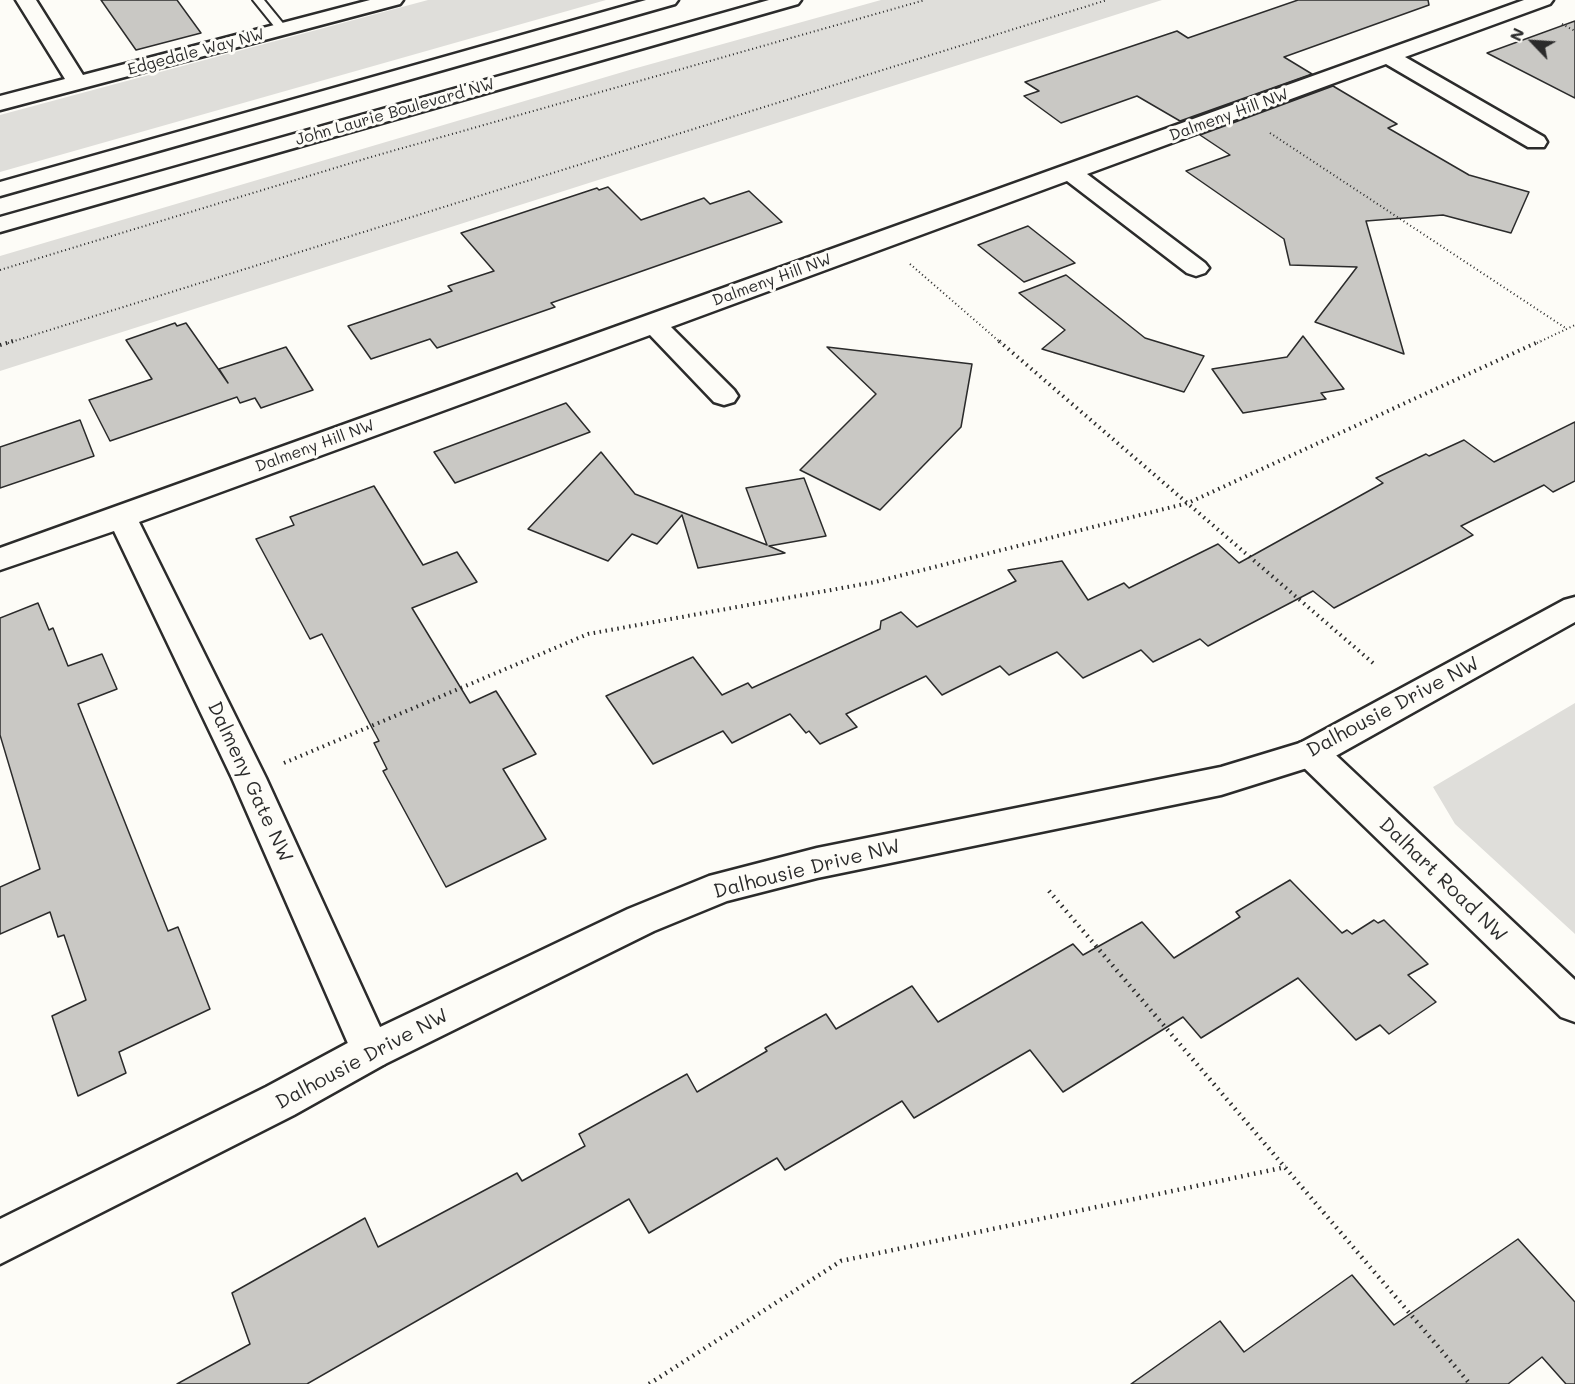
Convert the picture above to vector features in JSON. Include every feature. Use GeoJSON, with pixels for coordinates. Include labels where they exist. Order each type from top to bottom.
{"type":"FeatureCollection","features":[{"type":"Feature","properties":{"kind":"street"},"geometry":{"type":"LineString","coordinates":[[26,0],[78,83]]}},
{"type":"Feature","properties":{"kind":"street","name":"Edgedale Way NW"},"geometry":{"type":"LineString","coordinates":[[0,103],[393,0]]}},
{"type":"Feature","properties":{"kind":"street","name":"John Laurie Boulevard NW"},"geometry":{"type":"LineString","coordinates":[[0,189],[668,0]]}},
{"type":"Feature","properties":{"kind":"street","name":"John Laurie Boulevard NW"},"geometry":{"type":"LineString","coordinates":[[0,225],[791,0]]}},
{"type":"Feature","properties":{"kind":"street","name":"Dalmeny Hill NW"},"geometry":{"type":"LineString","coordinates":[[0,559],[122,517],[1543,0]]}},
{"type":"Feature","properties":{"kind":"street"},"geometry":{"type":"LineString","coordinates":[[1389,57],[1536,142]]}},
{"type":"Feature","properties":{"kind":"street"},"geometry":{"type":"LineString","coordinates":[[1071,173],[1196,268]]}},
{"type":"Feature","properties":{"kind":"street"},"geometry":{"type":"LineString","coordinates":[[653,322],[724,396]]}},
{"type":"Feature","properties":{"kind":"street","name":"Dalmeny Gate NW"},"geometry":{"type":"LineString","coordinates":[[122,517],[249,778],[371,1051]]}},
{"type":"Feature","properties":{"kind":"street","name":"Dalhousie Drive NW"},"geometry":{"type":"LineString","coordinates":[[0,1242],[280,1101],[371,1051],[641,920],[722,887],[838,858],[1221,781],[1311,753],[1575,608]]}},
{"type":"Feature","properties":{"kind":"street","name":"Dalhart Road NW"},"geometry":{"type":"LineString","coordinates":[[1311,753],[1575,1005]]}},
{"type":"Feature","properties":{"kind":"lane"},"geometry":{"type":"LineString","coordinates":[[258,0],[282,29]]}},
{"type":"Feature","properties":{"kind":"path"},"geometry":{"type":"LineString","coordinates":[[0,270],[371,157],[925,0]]}},
{"type":"Feature","properties":{"kind":"path"},"geometry":{"type":"LineString","coordinates":[[0,345],[1107,0]]}},
{"type":"Feature","properties":{"kind":"path"},"geometry":{"type":"LineString","coordinates":[[1237,112],[1567,329]]}},
{"type":"Feature","properties":{"kind":"path"},"geometry":{"type":"LineString","coordinates":[[882,241],[1373,663]]}},
{"type":"Feature","properties":{"kind":"path"},"geometry":{"type":"LineString","coordinates":[[249,778],[588,634],[875,582],[1188,503],[1575,325]]}},
{"type":"Feature","properties":{"kind":"path"},"geometry":{"type":"LineString","coordinates":[[1049,891],[1470,1384]]}},
{"type":"Feature","properties":{"kind":"path"},"geometry":{"type":"LineString","coordinates":[[649,1384],[841,1261],[1286,1167]]}},
{"type":"Feature","properties":{"kind":"shaded area"},"geometry":{"type":"Polygon","coordinates":[[[428,0],[606,0],[0,172],[0,115],[428,0]]]}},
{"type":"Feature","properties":{"kind":"shaded area"},"geometry":{"type":"Polygon","coordinates":[[[881,0],[1162,0],[0,371],[0,256],[633,69],[881,0]]]}},
{"type":"Feature","properties":{"kind":"shaded area"},"geometry":{"type":"Polygon","coordinates":[[[1575,703],[1575,934],[1455,824],[1433,787],[1575,703]]]}},
{"type":"Feature","properties":{"kind":"building"},"geometry":{"type":"Polygon","coordinates":[[[101,0],[177,0],[201,33],[136,50],[101,0]]]}},
{"type":"Feature","properties":{"kind":"building"},"geometry":{"type":"Polygon","coordinates":[[[1298,0],[1428,0],[1429,5],[1284,57],[1312,74],[1180,121],[1137,96],[1061,123],[1024,96],[1039,91],[1025,82],[1177,31],[1188,38],[1298,0]]]}},
{"type":"Feature","properties":{"kind":"building"},"geometry":{"type":"Polygon","coordinates":[[[1575,21],[1575,98],[1487,53],[1575,21]]]}},
{"type":"Feature","properties":{"kind":"building"},"geometry":{"type":"Polygon","coordinates":[[[1333,86],[1397,124],[1388,128],[1469,175],[1529,192],[1511,233],[1443,215],[1366,221],[1404,354],[1315,322],[1357,267],[1290,265],[1284,239],[1186,171],[1230,155],[1200,135],[1333,86]]]}},
{"type":"Feature","properties":{"kind":"building"},"geometry":{"type":"Polygon","coordinates":[[[608,187],[641,220],[704,198],[710,204],[749,191],[782,222],[551,303],[555,307],[437,348],[430,339],[371,359],[348,326],[452,291],[448,286],[494,271],[461,233],[597,188],[599,190],[608,187]]]}},
{"type":"Feature","properties":{"kind":"building"},"geometry":{"type":"Polygon","coordinates":[[[1028,226],[1075,263],[1024,282],[978,245],[1028,226]]]}},
{"type":"Feature","properties":{"kind":"building"},"geometry":{"type":"Polygon","coordinates":[[[1066,275],[1145,338],[1204,356],[1184,392],[1042,349],[1065,330],[1019,293],[1066,275]]]}},
{"type":"Feature","properties":{"kind":"building"},"geometry":{"type":"Polygon","coordinates":[[[175,323],[177,326],[186,323],[228,383],[219,369],[286,347],[313,390],[261,408],[255,398],[240,403],[237,397],[110,441],[89,400],[152,379],[126,340],[175,323]]]}},
{"type":"Feature","properties":{"kind":"building"},"geometry":{"type":"Polygon","coordinates":[[[1303,336],[1344,389],[1321,393],[1326,399],[1243,413],[1212,369],[1287,357],[1303,336]]]}},
{"type":"Feature","properties":{"kind":"building"},"geometry":{"type":"Polygon","coordinates":[[[827,347],[972,364],[961,427],[880,510],[800,470],[876,394],[827,347]]]}},
{"type":"Feature","properties":{"kind":"building"},"geometry":{"type":"Polygon","coordinates":[[[566,403],[590,432],[455,483],[434,452],[566,403]]]}},
{"type":"Feature","properties":{"kind":"building"},"geometry":{"type":"Polygon","coordinates":[[[80,420],[94,456],[0,488],[0,447],[80,420]]]}},
{"type":"Feature","properties":{"kind":"building"},"geometry":{"type":"Polygon","coordinates":[[[1575,422],[1575,481],[1553,492],[1544,485],[1461,526],[1473,535],[1334,608],[1313,591],[1208,646],[1200,639],[1153,662],[1141,650],[1083,678],[1057,652],[1009,675],[1000,666],[942,695],[926,676],[846,714],[857,727],[820,744],[809,731],[806,733],[790,714],[732,743],[723,731],[653,764],[606,696],[693,657],[722,695],[748,683],[752,688],[880,629],[881,621],[901,612],[917,627],[1016,581],[1008,570],[1062,561],[1088,600],[1124,583],[1129,588],[1218,544],[1239,563],[1383,483],[1376,478],[1426,454],[1429,456],[1464,440],[1494,462],[1575,422]]]}},
{"type":"Feature","properties":{"kind":"building"},"geometry":{"type":"Polygon","coordinates":[[[601,452],[635,494],[767,545],[746,488],[804,478],[826,536],[769,546],[785,553],[698,568],[682,515],[657,544],[632,534],[608,561],[528,529],[601,452]]]}},
{"type":"Feature","properties":{"kind":"building"},"geometry":{"type":"Polygon","coordinates":[[[374,486],[423,565],[457,552],[477,582],[412,608],[470,703],[496,691],[536,754],[503,769],[546,839],[446,887],[383,771],[387,769],[374,743],[379,741],[322,634],[310,639],[256,539],[294,525],[290,517],[374,486]]]}},
{"type":"Feature","properties":{"kind":"building"},"geometry":{"type":"Polygon","coordinates":[[[38,603],[49,630],[53,628],[68,666],[102,654],[117,689],[78,704],[168,931],[178,927],[210,1009],[119,1052],[126,1073],[78,1096],[52,1016],[86,1000],[64,935],[58,937],[50,912],[0,934],[0,887],[40,869],[0,735],[0,618],[38,603]]]}},
{"type":"Feature","properties":{"kind":"building"},"geometry":{"type":"Polygon","coordinates":[[[1290,880],[1342,933],[1347,930],[1352,934],[1374,920],[1378,923],[1384,920],[1428,964],[1408,975],[1436,1002],[1389,1034],[1380,1025],[1356,1040],[1298,978],[1201,1038],[1183,1017],[1063,1092],[1030,1050],[914,1118],[902,1101],[785,1170],[777,1158],[649,1233],[629,1199],[307,1384],[177,1384],[250,1344],[232,1293],[365,1218],[378,1247],[517,1173],[522,1181],[585,1146],[579,1134],[687,1074],[697,1092],[767,1051],[765,1048],[826,1014],[836,1029],[912,986],[938,1022],[1073,944],[1083,955],[1142,922],[1174,958],[1240,917],[1236,912],[1290,880]]]}},
{"type":"Feature","properties":{"kind":"building"},"geometry":{"type":"Polygon","coordinates":[[[1518,1239],[1575,1302],[1575,1384],[1566,1384],[1542,1357],[1508,1384],[1131,1384],[1220,1321],[1244,1352],[1352,1275],[1394,1325],[1518,1239]]]}}]}
